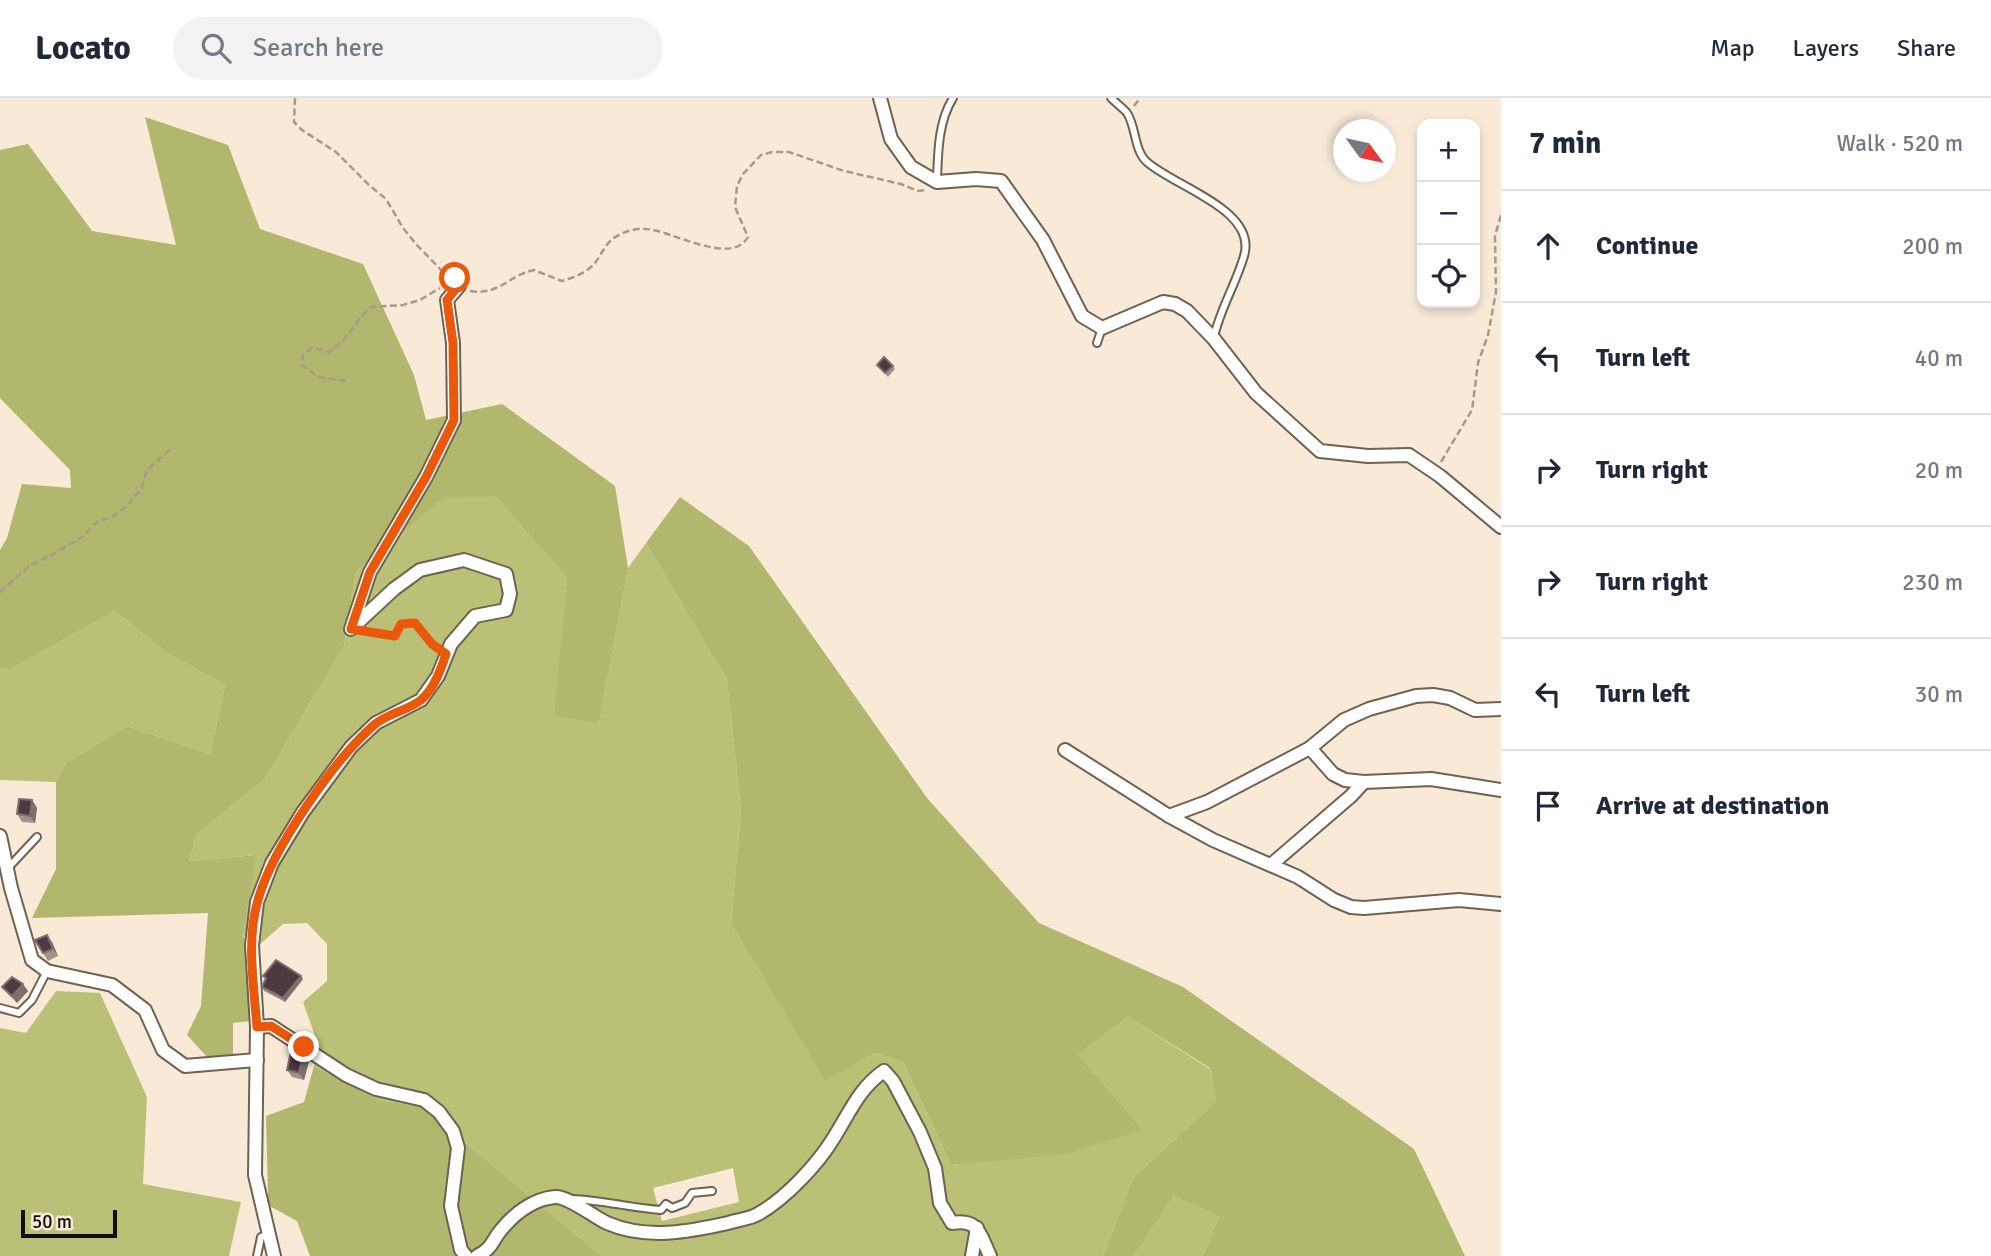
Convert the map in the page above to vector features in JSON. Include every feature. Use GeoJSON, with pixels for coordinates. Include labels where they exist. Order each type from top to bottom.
{"type":"FeatureCollection","features":[{"type":"Feature","properties":{"kind":"street"},"geometry":{"type":"LineString","coordinates":[[880,98],[891,139],[911,167],[937,182],[976,179],[1001,181],[1043,240],[1082,316],[1102,328],[1163,302],[1175,304],[1187,311],[1214,339],[1256,393],[1320,451],[1368,456],[1409,455],[1440,476],[1501,527]]}},
{"type":"Feature","properties":{"kind":"street"},"geometry":{"type":"LineString","coordinates":[[351,629],[370,572],[426,477],[454,420],[453,343],[447,300],[458,286]]}},
{"type":"Feature","properties":{"kind":"street"},"geometry":{"type":"LineString","coordinates":[[274,1256],[256,1175],[257,1027],[252,945],[257,902],[272,863],[303,812],[351,747],[376,723],[421,700],[438,676],[451,644],[475,616],[506,610],[510,594],[506,574],[464,560],[420,570],[394,589],[351,629]]}},
{"type":"Feature","properties":{"kind":"street"},"geometry":{"type":"LineString","coordinates":[[1169,816],[1206,802],[1310,748],[1345,720],[1369,709],[1416,696],[1433,695],[1450,698],[1475,710],[1501,709]]}},
{"type":"Feature","properties":{"kind":"street"},"geometry":{"type":"LineString","coordinates":[[1310,748],[1333,774],[1345,779],[1364,782],[1431,779],[1501,790]]}},
{"type":"Feature","properties":{"kind":"street"},"geometry":{"type":"LineString","coordinates":[[1065,750],[1169,816],[1213,839],[1272,864],[1351,907],[1459,900],[1501,904]]}},
{"type":"Feature","properties":{"kind":"street"},"geometry":{"type":"LineString","coordinates":[[1272,864],[1364,782]]}},
{"type":"Feature","properties":{"kind":"street"},"geometry":{"type":"LineString","coordinates":[[0,836],[32,960],[47,971],[112,985],[145,1010],[163,1050],[185,1066],[257,1060]]}},
{"type":"Feature","properties":{"kind":"street"},"geometry":{"type":"LineString","coordinates":[[257,1027],[271,1026],[346,1075],[376,1089],[424,1100],[439,1112],[453,1131],[458,1148],[451,1206],[461,1250],[466,1256]]}},
{"type":"Feature","properties":{"kind":"street"},"geometry":{"type":"LineString","coordinates":[[477,1256],[489,1250],[499,1231],[525,1207],[555,1197],[567,1199],[609,1224],[641,1231],[679,1234],[757,1216],[811,1168],[871,1080],[884,1071],[906,1104],[935,1168],[940,1203],[952,1223],[964,1221],[977,1228],[990,1256]]}},
{"type":"Feature","properties":{"kind":"street"},"geometry":{"type":"LineString","coordinates":[[972,1256],[977,1228]]}},
{"type":"Feature","properties":{"kind":"lane"},"geometry":{"type":"LineString","coordinates":[[937,182],[942,125],[953,98]]}},
{"type":"Feature","properties":{"kind":"lane"},"geometry":{"type":"LineString","coordinates":[[1111,98],[1128,114],[1144,160],[1229,213],[1240,224],[1245,237],[1245,254],[1217,324],[1214,339]]}},
{"type":"Feature","properties":{"kind":"lane"},"geometry":{"type":"LineString","coordinates":[[1097,343],[1102,328]]}},
{"type":"Feature","properties":{"kind":"lane"},"geometry":{"type":"LineString","coordinates":[[8,868],[37,837]]}},
{"type":"Feature","properties":{"kind":"lane"},"geometry":{"type":"LineString","coordinates":[[0,1008],[19,1013],[32,1000],[47,971]]}},
{"type":"Feature","properties":{"kind":"lane"},"geometry":{"type":"LineString","coordinates":[[567,1199],[601,1200],[661,1210],[666,1205],[671,1208],[685,1203],[692,1193],[712,1191]]}},
{"type":"Feature","properties":{"kind":"lane"},"geometry":{"type":"LineString","coordinates":[[257,1256],[261,1237],[268,1234]]}},
{"type":"Feature","properties":{"kind":"path"},"geometry":{"type":"LineString","coordinates":[[295,98],[295,122],[302,130],[337,152],[386,200],[403,228],[440,270],[455,278],[458,286]]}},
{"type":"Feature","properties":{"kind":"path"},"geometry":{"type":"LineString","coordinates":[[346,381],[318,377],[302,365],[303,355],[312,348],[329,352],[337,347],[354,331],[371,307],[403,305],[421,300],[441,288],[458,286],[470,291],[489,292],[534,270],[557,280],[567,280],[591,268],[610,240],[617,235],[640,229],[654,230],[721,250],[739,245],[748,237],[735,207],[737,186],[743,174],[761,155],[789,152],[844,171],[901,184],[918,191],[928,189],[937,182]]}},
{"type":"Feature","properties":{"kind":"path"},"geometry":{"type":"LineString","coordinates":[[1440,476],[1441,461],[1472,410],[1478,362],[1488,335],[1496,292],[1495,236],[1501,215]]}},
{"type":"Feature","properties":{"kind":"path"},"geometry":{"type":"LineString","coordinates":[[0,592],[29,566],[82,537],[98,521],[111,518],[141,489],[147,471],[173,447]]}},
{"type":"Feature","properties":{"kind":"path"},"geometry":{"type":"LineString","coordinates":[[351,629],[395,636],[401,624],[415,623],[432,644],[446,654]]}},
{"type":"Feature","properties":{"kind":"green space"},"geometry":{"type":"Polygon","coordinates":[[[145,117],[228,145],[260,229],[363,264],[414,375],[426,420],[502,404],[615,486],[628,568],[599,724],[554,716],[567,578],[495,496],[444,497],[356,572],[344,646],[265,779],[197,834],[189,861],[256,855],[243,935],[247,945],[251,1021],[233,1023],[233,1058],[208,1058],[187,1035],[201,1006],[208,913],[32,918],[56,869],[56,782],[66,763],[127,726],[210,754],[225,685],[167,653],[115,611],[11,669],[0,668],[0,550],[7,538],[22,484],[71,488],[70,470],[0,398],[0,150],[28,144],[92,231],[176,245],[145,117]]]}},
{"type":"Feature","properties":{"kind":"green space"},"geometry":{"type":"Polygon","coordinates":[[[444,496],[495,496],[567,578],[555,716],[599,724],[628,568],[646,543],[727,680],[741,810],[731,924],[825,1079],[875,1053],[903,1062],[951,1165],[983,1161],[1078,1055],[1128,1017],[1210,1069],[1216,1101],[1133,1178],[1103,1256],[602,1256],[422,1107],[379,1100],[314,1066],[319,1047],[303,1002],[327,981],[327,944],[307,923],[283,924],[258,946],[243,935],[255,855],[189,861],[197,834],[265,779],[344,646],[356,572],[444,496]],[[733,1168],[653,1188],[662,1221],[739,1202],[733,1168]]]}},
{"type":"Feature","properties":{"kind":"green space"},"geometry":{"type":"Polygon","coordinates":[[[680,497],[749,546],[927,798],[1039,923],[1183,987],[1414,1149],[1465,1256],[1203,1256],[1219,1217],[1174,1196],[1134,1256],[1103,1256],[1133,1178],[1216,1101],[1210,1068],[1128,1017],[1078,1055],[1142,1130],[1067,1154],[951,1165],[903,1062],[875,1053],[825,1080],[731,924],[741,810],[727,680],[646,543],[680,497]]]}},
{"type":"Feature","properties":{"kind":"green space"},"geometry":{"type":"Polygon","coordinates":[[[115,611],[167,653],[225,685],[210,754],[127,726],[66,763],[56,782],[0,780],[0,668],[11,669],[115,611]]]}},
{"type":"Feature","properties":{"kind":"green space"},"geometry":{"type":"Polygon","coordinates":[[[56,991],[100,993],[147,1097],[143,1184],[241,1202],[229,1256],[0,1256],[0,1028],[26,1033],[56,991]]]}},
{"type":"Feature","properties":{"kind":"green space"},"geometry":{"type":"Polygon","coordinates":[[[314,1066],[379,1100],[422,1107],[602,1256],[310,1256],[297,1221],[266,1204],[266,1116],[304,1102],[314,1066]]]}},
{"type":"Feature","properties":{"kind":"green space"},"geometry":{"type":"Polygon","coordinates":[[[1174,1196],[1219,1217],[1203,1256],[1134,1256],[1174,1196]]]}},
{"type":"Feature","properties":{"kind":"building"},"geometry":{"type":"Polygon","coordinates":[[[884,357],[893,366],[885,373],[877,365],[884,357]]]}},
{"type":"Feature","properties":{"kind":"building"},"geometry":{"type":"Polygon","coordinates":[[[19,799],[32,800],[30,816],[17,814],[19,799]]]}},
{"type":"Feature","properties":{"kind":"building"},"geometry":{"type":"Polygon","coordinates":[[[47,935],[53,949],[43,953],[35,940],[47,935]]]}},
{"type":"Feature","properties":{"kind":"building"},"geometry":{"type":"Polygon","coordinates":[[[276,960],[301,976],[283,998],[262,987],[266,978],[263,976],[276,960]]]}},
{"type":"Feature","properties":{"kind":"building"},"geometry":{"type":"Polygon","coordinates":[[[12,977],[23,984],[12,996],[2,987],[12,977]]]}},
{"type":"Feature","properties":{"kind":"building"},"geometry":{"type":"Polygon","coordinates":[[[292,1046],[303,1054],[299,1073],[287,1070],[292,1046]]]}},
{"type":"Feature","properties":{"kind":"route"},"geometry":{"type":"LineString","coordinates":[[304,1047],[271,1026],[257,1027],[252,945],[257,902],[272,863],[303,812],[351,747],[376,723],[421,700],[438,676],[446,654],[432,644],[415,623],[401,624],[395,636],[351,629],[370,572],[426,477],[454,420],[453,343],[447,300],[458,286],[455,278]]}}]}
